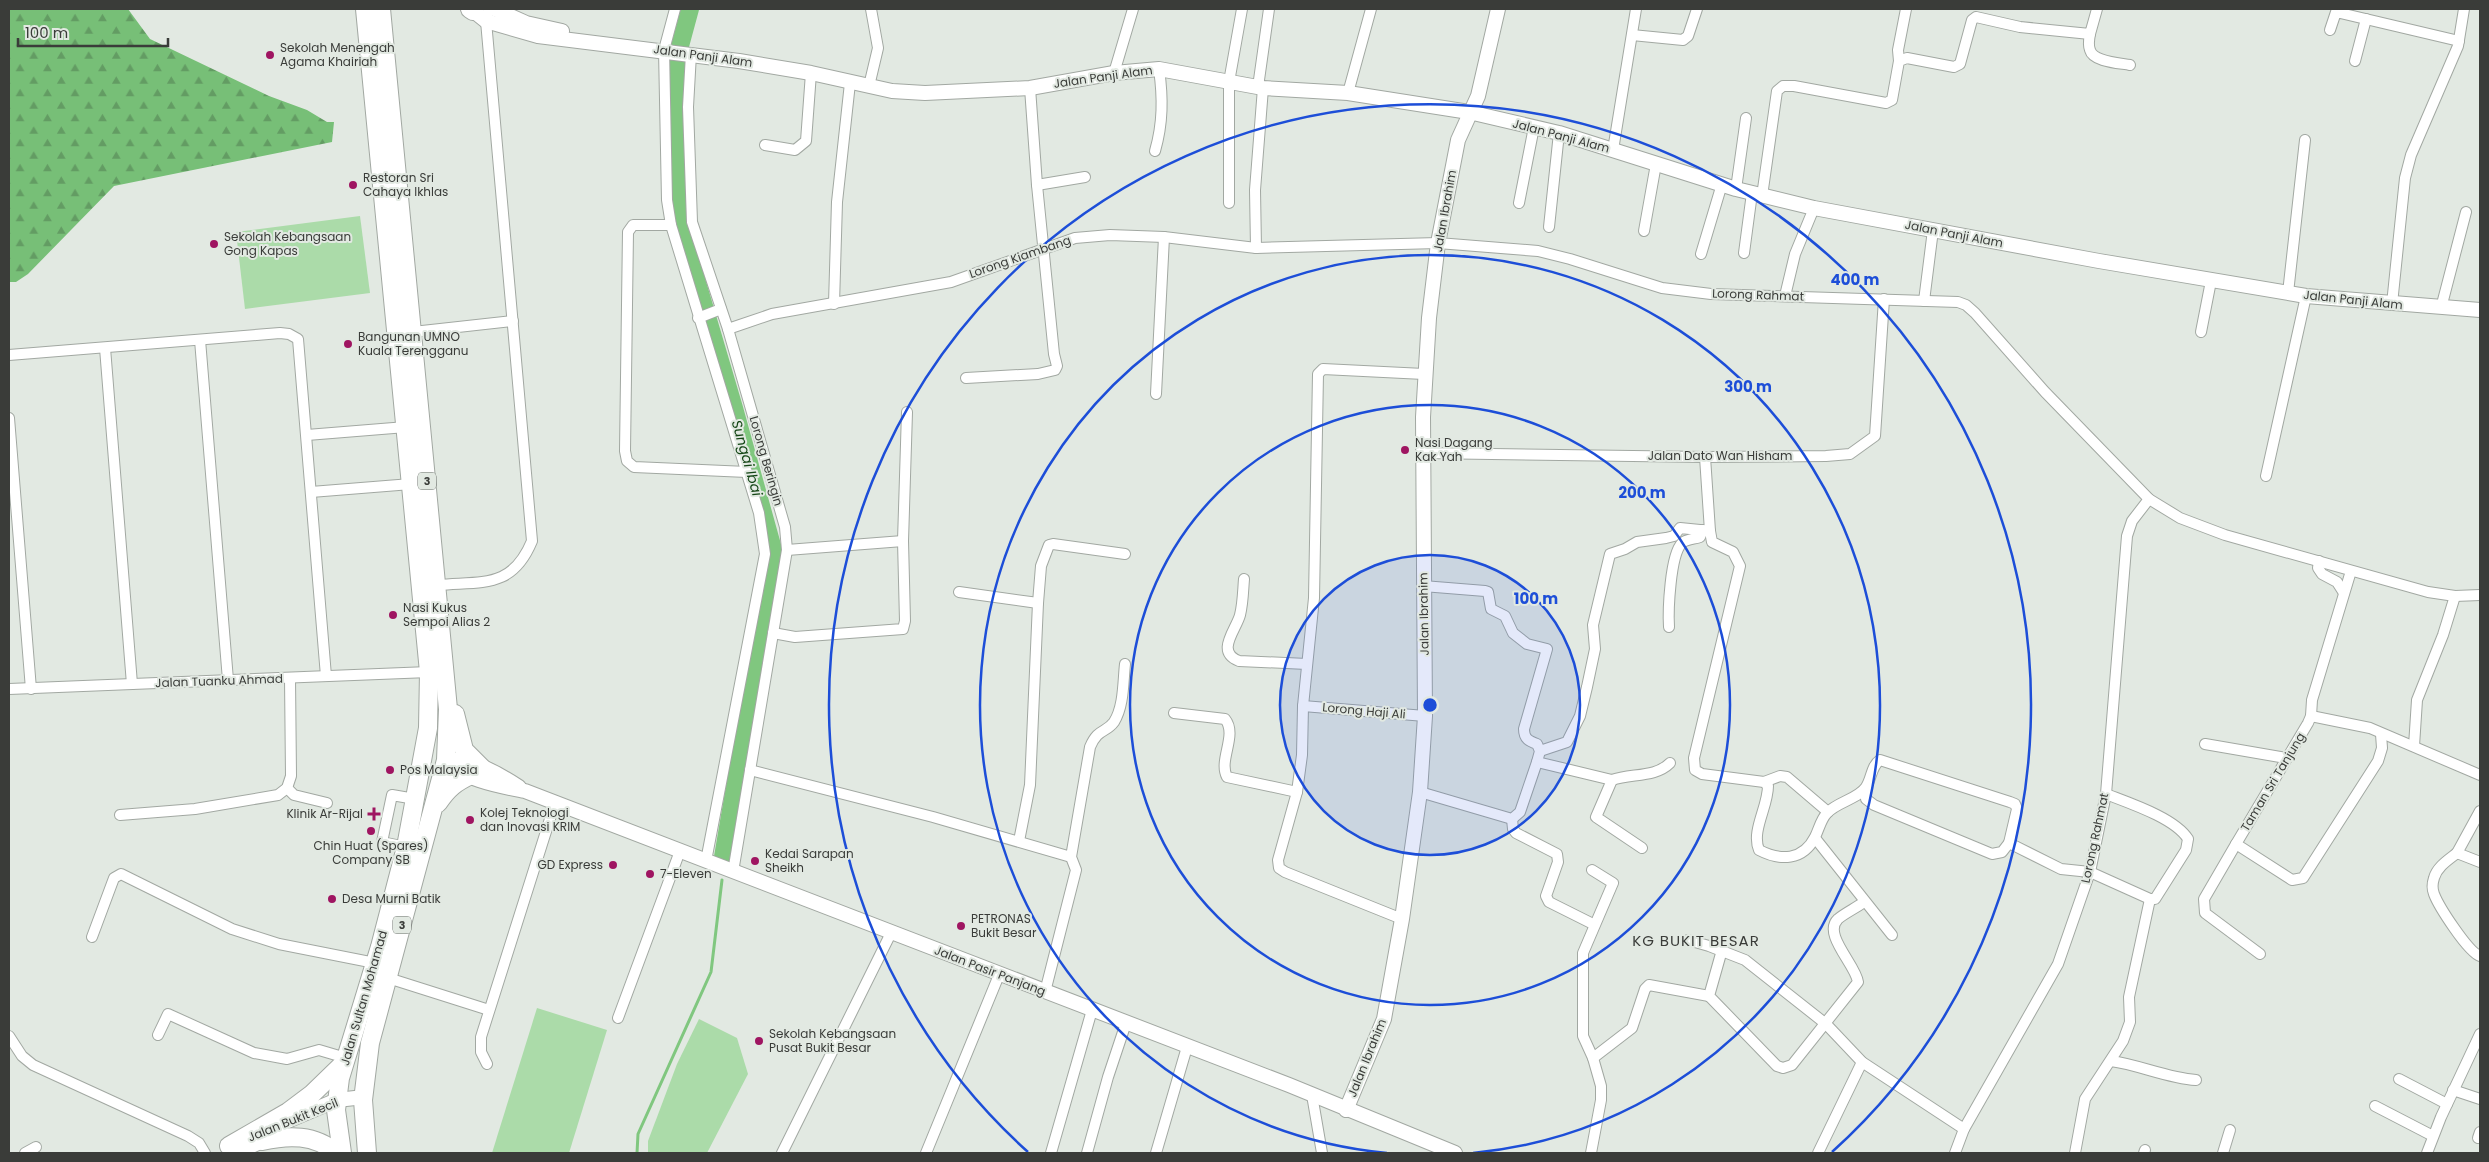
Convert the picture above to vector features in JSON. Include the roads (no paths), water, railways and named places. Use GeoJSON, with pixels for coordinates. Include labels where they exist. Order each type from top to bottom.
{"type":"FeatureCollection","features":[{"type":"Feature","properties":{"kind":"highway","name":"Jalan Sultan Mohamad"},"geometry":{"type":"LineString","coordinates":[[342,1153],[337,1105],[346,1060],[375,963],[406,847],[428,728],[429,672],[364,9]]}},
{"type":"Feature","properties":{"kind":"highway","name":"Jalan Sultan Mohamad"},"geometry":{"type":"LineString","coordinates":[[367,1153],[363,1100],[370,1042],[435,808],[446,760],[448,710],[438,585],[382,9]]}},
{"type":"Feature","properties":{"kind":"highway"},"geometry":{"type":"LineString","coordinates":[[435,808],[447,789],[456,781],[477,772],[460,740],[443,647]]}},
{"type":"Feature","properties":{"kind":"highway"},"geometry":{"type":"LineString","coordinates":[[406,847],[433,769],[446,760],[437,747],[429,672]]}},
{"type":"Feature","properties":{"kind":"highway","name":"3"},"geometry":{"type":"LineString","coordinates":[[360,1153],[354,1115],[355,1098],[370,1042]]}},
{"type":"Feature","properties":{"kind":"highway"},"geometry":{"type":"LineString","coordinates":[[229,1151],[302,1101],[346,1060]]}},
{"type":"Feature","properties":{"kind":"highway"},"geometry":{"type":"LineString","coordinates":[[262,1141],[292,1136],[327,1146],[336,1153]]}},
{"type":"Feature","properties":{"kind":"main road","name":"Jalan Panji Alam"},"geometry":{"type":"LineString","coordinates":[[496,9],[526,23],[636,47]]}},
{"type":"Feature","properties":{"kind":"main road","name":"Jalan Ibrahim"},"geometry":{"type":"LineString","coordinates":[[1346,1110],[1384,1019],[1402,919],[1420,792],[1426,716],[1422,453],[1424,374],[1438,243],[1458,140],[1469,112],[1478,96],[1498,9]]}},
{"type":"Feature","properties":{"kind":"main road","name":"Jalan Panji Alam"},"geometry":{"type":"LineString","coordinates":[[478,12],[538,36],[692,54],[811,73],[892,91],[925,93],[1030,88],[1114,73],[1159,69],[1261,87],[1348,93],[1469,112],[1534,127],[1736,189],[1814,208],[2211,281],[2306,296],[2480,310]]}},
{"type":"Feature","properties":{"kind":"main road","name":"Jalan Pasir Panjang"},"geometry":{"type":"LineString","coordinates":[[446,760],[457,758],[477,772],[502,776],[525,791],[554,803],[1312,1095],[1455,1153]]}},
{"type":"Feature","properties":{"kind":"main road","name":"Jalan Bukit Kecil"},"geometry":{"type":"LineString","coordinates":[[229,1151],[355,1098]]}},
{"type":"Feature","properties":{"kind":"main road","name":"Jalan Bukit Kecil"},"geometry":{"type":"LineString","coordinates":[[229,1151],[262,1141],[337,1105]]}},
{"type":"Feature","properties":{"kind":"street"},"geometry":{"type":"LineString","coordinates":[[675,9],[664,50],[667,200],[671,225],[759,512],[765,554],[706,861]]}},
{"type":"Feature","properties":{"kind":"street"},"geometry":{"type":"LineString","coordinates":[[869,86],[878,48],[871,9]]}},
{"type":"Feature","properties":{"kind":"street"},"geometry":{"type":"LineString","coordinates":[[1114,73],[1133,9]]}},
{"type":"Feature","properties":{"kind":"street"},"geometry":{"type":"LineString","coordinates":[[1229,203],[1229,82],[1242,9]]}},
{"type":"Feature","properties":{"kind":"street"},"geometry":{"type":"LineString","coordinates":[[1256,248],[1255,190],[1261,87],[1269,9]]}},
{"type":"Feature","properties":{"kind":"street"},"geometry":{"type":"LineString","coordinates":[[1348,93],[1371,9]]}},
{"type":"Feature","properties":{"kind":"street"},"geometry":{"type":"LineString","coordinates":[[1613,150],[1636,9]]}},
{"type":"Feature","properties":{"kind":"street"},"geometry":{"type":"LineString","coordinates":[[1632,35],[1684,40],[1688,36],[1697,9]]}},
{"type":"Feature","properties":{"kind":"street"},"geometry":{"type":"LineString","coordinates":[[1744,253],[1777,90],[1783,86],[1794,86],[1886,103],[1892,100],[1899,61],[1898,50],[1906,9]]}},
{"type":"Feature","properties":{"kind":"street"},"geometry":{"type":"LineString","coordinates":[[2097,9],[2090,34],[2090,50],[2092,54],[2106,60],[2130,65]]}},
{"type":"Feature","properties":{"kind":"street"},"geometry":{"type":"LineString","coordinates":[[2392,304],[2405,178],[2411,156],[2442,86],[2459,41],[2464,9]]}},
{"type":"Feature","properties":{"kind":"street"},"geometry":{"type":"LineString","coordinates":[[438,585],[504,577],[514,570],[525,557],[532,541],[513,321],[478,12]]}},
{"type":"Feature","properties":{"kind":"street"},"geometry":{"type":"LineString","coordinates":[[2330,30],[2336,12],[2459,41]]}},
{"type":"Feature","properties":{"kind":"street"},"geometry":{"type":"LineString","coordinates":[[1899,61],[1907,58],[1954,67],[1960,64],[1972,20],[1976,17],[2020,28],[2090,34]]}},
{"type":"Feature","properties":{"kind":"street"},"geometry":{"type":"LineString","coordinates":[[2355,61],[2366,19]]}},
{"type":"Feature","properties":{"kind":"street","name":"Lorong Beringin"},"geometry":{"type":"LineString","coordinates":[[692,54],[688,107],[692,222],[718,310],[728,329],[785,527],[787,550],[733,872]]}},
{"type":"Feature","properties":{"kind":"street"},"geometry":{"type":"LineString","coordinates":[[1156,151],[1161,131],[1163,98],[1159,69]]}},
{"type":"Feature","properties":{"kind":"street"},"geometry":{"type":"LineString","coordinates":[[765,144],[795,150],[806,141],[811,73]]}},
{"type":"Feature","properties":{"kind":"street"},"geometry":{"type":"LineString","coordinates":[[834,304],[837,202],[850,82]]}},
{"type":"Feature","properties":{"kind":"street"},"geometry":{"type":"LineString","coordinates":[[966,378],[1038,374],[1055,370],[1057,366],[1054,354],[1043,248],[1030,88]]}},
{"type":"Feature","properties":{"kind":"street"},"geometry":{"type":"LineString","coordinates":[[1736,189],[1746,118]]}},
{"type":"Feature","properties":{"kind":"street"},"geometry":{"type":"LineString","coordinates":[[1518,203],[1534,127]]}},
{"type":"Feature","properties":{"kind":"street"},"geometry":{"type":"LineString","coordinates":[[1549,228],[1558,133]]}},
{"type":"Feature","properties":{"kind":"street"},"geometry":{"type":"LineString","coordinates":[[2288,293],[2304,140]]}},
{"type":"Feature","properties":{"kind":"street"},"geometry":{"type":"LineString","coordinates":[[1644,231],[1656,164]]}},
{"type":"Feature","properties":{"kind":"street"},"geometry":{"type":"LineString","coordinates":[[1037,185],[1085,177]]}},
{"type":"Feature","properties":{"kind":"street"},"geometry":{"type":"LineString","coordinates":[[1701,254],[1722,184]]}},
{"type":"Feature","properties":{"kind":"street"},"geometry":{"type":"LineString","coordinates":[[1785,296],[1795,254],[1814,208]]}},
{"type":"Feature","properties":{"kind":"street"},"geometry":{"type":"LineString","coordinates":[[2442,308],[2466,212]]}},
{"type":"Feature","properties":{"kind":"street"},"geometry":{"type":"LineString","coordinates":[[671,225],[633,225],[628,232],[625,451],[627,461],[634,467],[747,472]]}},
{"type":"Feature","properties":{"kind":"street"},"geometry":{"type":"LineString","coordinates":[[1924,301],[1933,230]]}},
{"type":"Feature","properties":{"kind":"street","name":"Lorong Kiambang"},"geometry":{"type":"LineString","coordinates":[[728,329],[772,314],[951,282],[1075,238],[1110,234],[1164,237],[1256,248],[1438,243]]}},
{"type":"Feature","properties":{"kind":"street"},"geometry":{"type":"LineString","coordinates":[[1156,394],[1164,237]]}},
{"type":"Feature","properties":{"kind":"street","name":"Lorong Rahmat"},"geometry":{"type":"LineString","coordinates":[[1438,243],[1538,251],[1570,259],[1643,283],[1684,291],[1958,302],[1966,305],[2045,392],[2149,499],[2180,518],[2225,535],[2428,592],[2455,596],[2480,595]]}},
{"type":"Feature","properties":{"kind":"street"},"geometry":{"type":"LineString","coordinates":[[2201,332],[2211,281]]}},
{"type":"Feature","properties":{"kind":"street"},"geometry":{"type":"LineString","coordinates":[[2266,476],[2306,296]]}},
{"type":"Feature","properties":{"kind":"street","name":"Jalan Dato Wan Hisham"},"geometry":{"type":"LineString","coordinates":[[1422,453],[1705,457],[1826,456],[1850,454],[1875,436],[1884,299]]}},
{"type":"Feature","properties":{"kind":"street"},"geometry":{"type":"LineString","coordinates":[[700,317],[718,310]]}},
{"type":"Feature","properties":{"kind":"street"},"geometry":{"type":"LineString","coordinates":[[413,332],[513,321]]}},
{"type":"Feature","properties":{"kind":"street"},"geometry":{"type":"LineString","coordinates":[[9,356],[280,333],[289,334],[298,339],[326,676]]}},
{"type":"Feature","properties":{"kind":"street"},"geometry":{"type":"LineString","coordinates":[[200,340],[228,680]]}},
{"type":"Feature","properties":{"kind":"street"},"geometry":{"type":"LineString","coordinates":[[104,348],[132,684]]}},
{"type":"Feature","properties":{"kind":"street"},"geometry":{"type":"LineString","coordinates":[[1402,919],[1279,868],[1278,860],[1297,792],[1302,755],[1303,706],[1314,598],[1320,371],[1424,374]]}},
{"type":"Feature","properties":{"kind":"street"},"geometry":{"type":"LineString","coordinates":[[773,633],[795,637],[903,629],[905,621],[903,541],[907,412]]}},
{"type":"Feature","properties":{"kind":"street"},"geometry":{"type":"LineString","coordinates":[[9,418],[31,688]]}},
{"type":"Feature","properties":{"kind":"street"},"geometry":{"type":"LineString","coordinates":[[307,435],[406,427]]}},
{"type":"Feature","properties":{"kind":"street"},"geometry":{"type":"LineString","coordinates":[[1705,457],[1706,530],[1712,542],[1733,552],[1740,566],[1694,758],[1695,770],[1702,774],[1764,782],[1780,776],[1787,777],[1828,812]]}},
{"type":"Feature","properties":{"kind":"street"},"geometry":{"type":"LineString","coordinates":[[311,492],[411,484]]}},
{"type":"Feature","properties":{"kind":"street","name":"Lorong Rahmat"},"geometry":{"type":"LineString","coordinates":[[1954,1153],[1964,1129],[2058,964],[2090,872],[2106,794],[2127,536],[2132,521],[2149,499]]}},
{"type":"Feature","properties":{"kind":"street"},"geometry":{"type":"LineString","coordinates":[[1540,751],[1567,742],[1580,716],[1595,649],[1593,625],[1610,554],[1625,549],[1637,542],[1674,536],[1680,528],[1706,530]]}},
{"type":"Feature","properties":{"kind":"street"},"geometry":{"type":"LineString","coordinates":[[1669,627],[1667,604],[1677,550],[1685,541],[1700,537],[1706,530]]}},
{"type":"Feature","properties":{"kind":"street"},"geometry":{"type":"LineString","coordinates":[[787,550],[903,541]]}},
{"type":"Feature","properties":{"kind":"street"},"geometry":{"type":"LineString","coordinates":[[1019,841],[1030,785],[1038,603],[1041,566],[1048,545],[1125,554]]}},
{"type":"Feature","properties":{"kind":"street"},"geometry":{"type":"LineString","coordinates":[[2319,561],[2318,568],[2320,572],[2338,582],[2344,593]]}},
{"type":"Feature","properties":{"kind":"street","name":"Taman Sri Tanjung"},"geometry":{"type":"LineString","coordinates":[[2351,571],[2312,700],[2311,716],[2236,844],[2292,880],[2302,878],[2378,761],[2382,748],[2381,734]]}},
{"type":"Feature","properties":{"kind":"street"},"geometry":{"type":"LineString","coordinates":[[1244,579],[1242,606],[1237,623],[1229,636],[1228,642],[1228,652],[1232,659],[1239,661],[1307,664]]}},
{"type":"Feature","properties":{"kind":"street"},"geometry":{"type":"LineString","coordinates":[[1423,586],[1485,591],[1489,596],[1491,609],[1505,616],[1513,633],[1527,644],[1547,649],[1524,729],[1524,735],[1528,740],[1536,744],[1540,751],[1520,812],[1512,819]]}},
{"type":"Feature","properties":{"kind":"street"},"geometry":{"type":"LineString","coordinates":[[959,592],[1038,603]]}},
{"type":"Feature","properties":{"kind":"street"},"geometry":{"type":"LineString","coordinates":[[2414,746],[2417,700],[2443,635],[2455,596]]}},
{"type":"Feature","properties":{"kind":"street"},"geometry":{"type":"LineString","coordinates":[[1045,992],[1076,870],[1071,857],[1090,747],[1098,732],[1110,727],[1115,720],[1120,704],[1126,664]]}},
{"type":"Feature","properties":{"kind":"street","name":"Jalan Tuanku Ahmad"},"geometry":{"type":"LineString","coordinates":[[9,690],[429,672]]}},
{"type":"Feature","properties":{"kind":"street"},"geometry":{"type":"LineString","coordinates":[[120,815],[195,809],[278,796],[287,788],[291,776],[290,678]]}},
{"type":"Feature","properties":{"kind":"street","name":"Lorong Haji Ali"},"geometry":{"type":"LineString","coordinates":[[1303,706],[1426,716]]}},
{"type":"Feature","properties":{"kind":"street"},"geometry":{"type":"LineString","coordinates":[[1174,713],[1225,719],[1229,733],[1225,767],[1227,777],[1297,792]]}},
{"type":"Feature","properties":{"kind":"street"},"geometry":{"type":"LineString","coordinates":[[2311,716],[2370,728],[2480,774]]}},
{"type":"Feature","properties":{"kind":"street"},"geometry":{"type":"LineString","coordinates":[[2205,744],[2286,758]]}},
{"type":"Feature","properties":{"kind":"street"},"geometry":{"type":"LineString","coordinates":[[1880,760],[2010,802],[2015,804],[2017,809],[2009,843],[2002,852],[1992,854],[1874,805],[1866,799],[1866,788],[1876,762],[1880,760]]}},
{"type":"Feature","properties":{"kind":"street"},"geometry":{"type":"LineString","coordinates":[[1537,762],[1612,780],[1626,775],[1659,771],[1670,763]]}},
{"type":"Feature","properties":{"kind":"street"},"geometry":{"type":"LineString","coordinates":[[750,770],[1019,841],[1071,857]]}},
{"type":"Feature","properties":{"kind":"street"},"geometry":{"type":"LineString","coordinates":[[1612,780],[1596,817],[1642,848]]}},
{"type":"Feature","properties":{"kind":"street"},"geometry":{"type":"LineString","coordinates":[[1764,782],[1768,786],[1768,795],[1756,843],[1759,850],[1775,858],[1796,856],[1808,848],[1828,812],[1866,788]]}},
{"type":"Feature","properties":{"kind":"street"},"geometry":{"type":"LineString","coordinates":[[287,788],[294,795],[327,803]]}},
{"type":"Feature","properties":{"kind":"street"},"geometry":{"type":"LineString","coordinates":[[1420,792],[1512,819]]}},
{"type":"Feature","properties":{"kind":"street"},"geometry":{"type":"LineString","coordinates":[[2009,843],[2061,869],[2090,872],[2155,899],[2186,850],[2188,839],[2184,832],[2150,812],[2106,794]]}},
{"type":"Feature","properties":{"kind":"street"},"geometry":{"type":"LineString","coordinates":[[406,847],[382,842],[392,795],[415,800]]}},
{"type":"Feature","properties":{"kind":"street"},"geometry":{"type":"LineString","coordinates":[[487,1064],[480,1046],[489,1010],[554,803]]}},
{"type":"Feature","properties":{"kind":"street"},"geometry":{"type":"LineString","coordinates":[[2480,812],[2457,853],[2438,869],[2434,877],[2433,892],[2438,903],[2471,950],[2480,956]]}},
{"type":"Feature","properties":{"kind":"street"},"geometry":{"type":"LineString","coordinates":[[1512,819],[1513,829],[1516,833],[1557,854],[1558,862],[1546,896],[1549,902],[1594,924]]}},
{"type":"Feature","properties":{"kind":"street"},"geometry":{"type":"LineString","coordinates":[[1815,838],[1892,935]]}},
{"type":"Feature","properties":{"kind":"street"},"geometry":{"type":"LineString","coordinates":[[2236,844],[2204,899],[2205,913],[2260,954]]}},
{"type":"Feature","properties":{"kind":"street"},"geometry":{"type":"LineString","coordinates":[[618,1018],[680,852]]}},
{"type":"Feature","properties":{"kind":"street"},"geometry":{"type":"LineString","coordinates":[[2457,853],[2480,862]]}},
{"type":"Feature","properties":{"kind":"street"},"geometry":{"type":"LineString","coordinates":[[1591,1153],[1601,1100],[1601,1086],[1583,1032],[1582,963],[1583,953],[1594,924],[1613,883],[1592,870]]}},
{"type":"Feature","properties":{"kind":"street"},"geometry":{"type":"LineString","coordinates":[[92,937],[114,878],[121,874],[232,929],[279,944],[375,963]]}},
{"type":"Feature","properties":{"kind":"street"},"geometry":{"type":"LineString","coordinates":[[2075,1153],[2085,1099],[2111,1061],[2123,1040],[2130,1022],[2129,997],[2150,898]]}},
{"type":"Feature","properties":{"kind":"street"},"geometry":{"type":"LineString","coordinates":[[1593,1058],[1632,1028],[1645,989],[1649,985],[1709,996],[1777,1066],[1783,1068],[1792,1065],[1858,982],[1857,973],[1834,936],[1834,928],[1837,920],[1864,902]]}},
{"type":"Feature","properties":{"kind":"street"},"geometry":{"type":"LineString","coordinates":[[782,1153],[891,933]]}},
{"type":"Feature","properties":{"kind":"street"},"geometry":{"type":"LineString","coordinates":[[1688,940],[1722,950],[1745,960],[1826,1024],[1862,1062],[1964,1129]]}},
{"type":"Feature","properties":{"kind":"street"},"geometry":{"type":"LineString","coordinates":[[1709,996],[1722,950]]}},
{"type":"Feature","properties":{"kind":"street"},"geometry":{"type":"LineString","coordinates":[[926,1153],[1000,975]]}},
{"type":"Feature","properties":{"kind":"street"},"geometry":{"type":"LineString","coordinates":[[388,978],[489,1010]]}},
{"type":"Feature","properties":{"kind":"street"},"geometry":{"type":"LineString","coordinates":[[1050,1153],[1092,1010]]}},
{"type":"Feature","properties":{"kind":"street"},"geometry":{"type":"LineString","coordinates":[[158,1035],[168,1014],[254,1053],[287,1058],[319,1050],[346,1060]]}},
{"type":"Feature","properties":{"kind":"street"},"geometry":{"type":"LineString","coordinates":[[1087,1153],[1108,1077],[1126,1023]]}},
{"type":"Feature","properties":{"kind":"street"},"geometry":{"type":"LineString","coordinates":[[2427,1153],[2453,1090],[2480,1034]]}},
{"type":"Feature","properties":{"kind":"street"},"geometry":{"type":"LineString","coordinates":[[9,1036],[22,1056],[34,1065],[188,1136],[199,1144],[205,1153]]}},
{"type":"Feature","properties":{"kind":"street"},"geometry":{"type":"LineString","coordinates":[[1156,1153],[1187,1047]]}},
{"type":"Feature","properties":{"kind":"street"},"geometry":{"type":"LineString","coordinates":[[2111,1061],[2138,1065],[2178,1079],[2196,1080]]}},
{"type":"Feature","properties":{"kind":"street"},"geometry":{"type":"LineString","coordinates":[[1818,1153],[1862,1062]]}},
{"type":"Feature","properties":{"kind":"street"},"geometry":{"type":"LineString","coordinates":[[2399,1079],[2447,1104]]}},
{"type":"Feature","properties":{"kind":"street"},"geometry":{"type":"LineString","coordinates":[[2453,1090],[2480,1099]]}},
{"type":"Feature","properties":{"kind":"street"},"geometry":{"type":"LineString","coordinates":[[1312,1095],[1322,1153]]}},
{"type":"Feature","properties":{"kind":"street"},"geometry":{"type":"LineString","coordinates":[[2376,1106],[2434,1136]]}},
{"type":"Feature","properties":{"kind":"street"},"geometry":{"type":"LineString","coordinates":[[2223,1153],[2230,1130]]}},
{"type":"Feature","properties":{"kind":"street"},"geometry":{"type":"LineString","coordinates":[[25,1153],[36,1147]]}},
{"type":"Feature","properties":{"kind":"waterway","name":"Sungai Ibai"},"geometry":{"type":"LineString","coordinates":[[680,46],[690,9]]}},
{"type":"Feature","properties":{"kind":"waterway","name":"Sungai Ibai"},"geometry":{"type":"LineString","coordinates":[[677,60],[676,176],[681,228],[773,549],[773,562],[723,857]]}},
{"type":"Feature","properties":{"kind":"waterway"},"geometry":{"type":"LineString","coordinates":[[637,1153],[638,1134],[711,972],[722,880]]}},
{"type":"Feature","properties":{"kind":"place","name":"Sekolah Menengah Agama Khairiah"},"geometry":{"type":"Point","coordinates":[270,55]}},
{"type":"Feature","properties":{"kind":"place","name":"Restoran Sri Cahaya Ikhlas"},"geometry":{"type":"Point","coordinates":[353,185]}},
{"type":"Feature","properties":{"kind":"place","name":"Sekolah Kebangsaan Gong Kapas"},"geometry":{"type":"Point","coordinates":[214,244]}},
{"type":"Feature","properties":{"kind":"place","name":"Bangunan UMNO Kuala Terengganu"},"geometry":{"type":"Point","coordinates":[348,344]}},
{"type":"Feature","properties":{"kind":"place","name":"Nasi Dagang Kak Yah"},"geometry":{"type":"Point","coordinates":[1405,450]}},
{"type":"Feature","properties":{"kind":"place","name":"Nasi Kukus Sempoi Alias 2"},"geometry":{"type":"Point","coordinates":[393,615]}},
{"type":"Feature","properties":{"kind":"place","name":"Pos Malaysia"},"geometry":{"type":"Point","coordinates":[390,770]}},
{"type":"Feature","properties":{"kind":"place","name":"Klinik Ar-Rijal"},"geometry":{"type":"Point","coordinates":[374,814]}},
{"type":"Feature","properties":{"kind":"place","name":"Kolej Teknologi dan Inovasi KRIM"},"geometry":{"type":"Point","coordinates":[470,820]}},
{"type":"Feature","properties":{"kind":"place","name":"Chin Huat (Spares) Company SB"},"geometry":{"type":"Point","coordinates":[371,831]}},
{"type":"Feature","properties":{"kind":"place","name":"Kedai Sarapan Sheikh"},"geometry":{"type":"Point","coordinates":[755,861]}},
{"type":"Feature","properties":{"kind":"place","name":"GD Express"},"geometry":{"type":"Point","coordinates":[613,865]}},
{"type":"Feature","properties":{"kind":"place","name":"7-Eleven"},"geometry":{"type":"Point","coordinates":[650,874]}},
{"type":"Feature","properties":{"kind":"place","name":"Desa Murni Batik"},"geometry":{"type":"Point","coordinates":[332,899]}},
{"type":"Feature","properties":{"kind":"place","name":"PETRONAS Bukit Besar"},"geometry":{"type":"Point","coordinates":[961,926]}},
{"type":"Feature","properties":{"kind":"place","name":"Sekolah Kebangsaan Pusat Bukit Besar"},"geometry":{"type":"Point","coordinates":[759,1041]}},
{"type":"Feature","properties":{"kind":"district","name":"KG BUKIT BESAR"},"geometry":{"type":"Point","coordinates":[1696,941]}}]}
